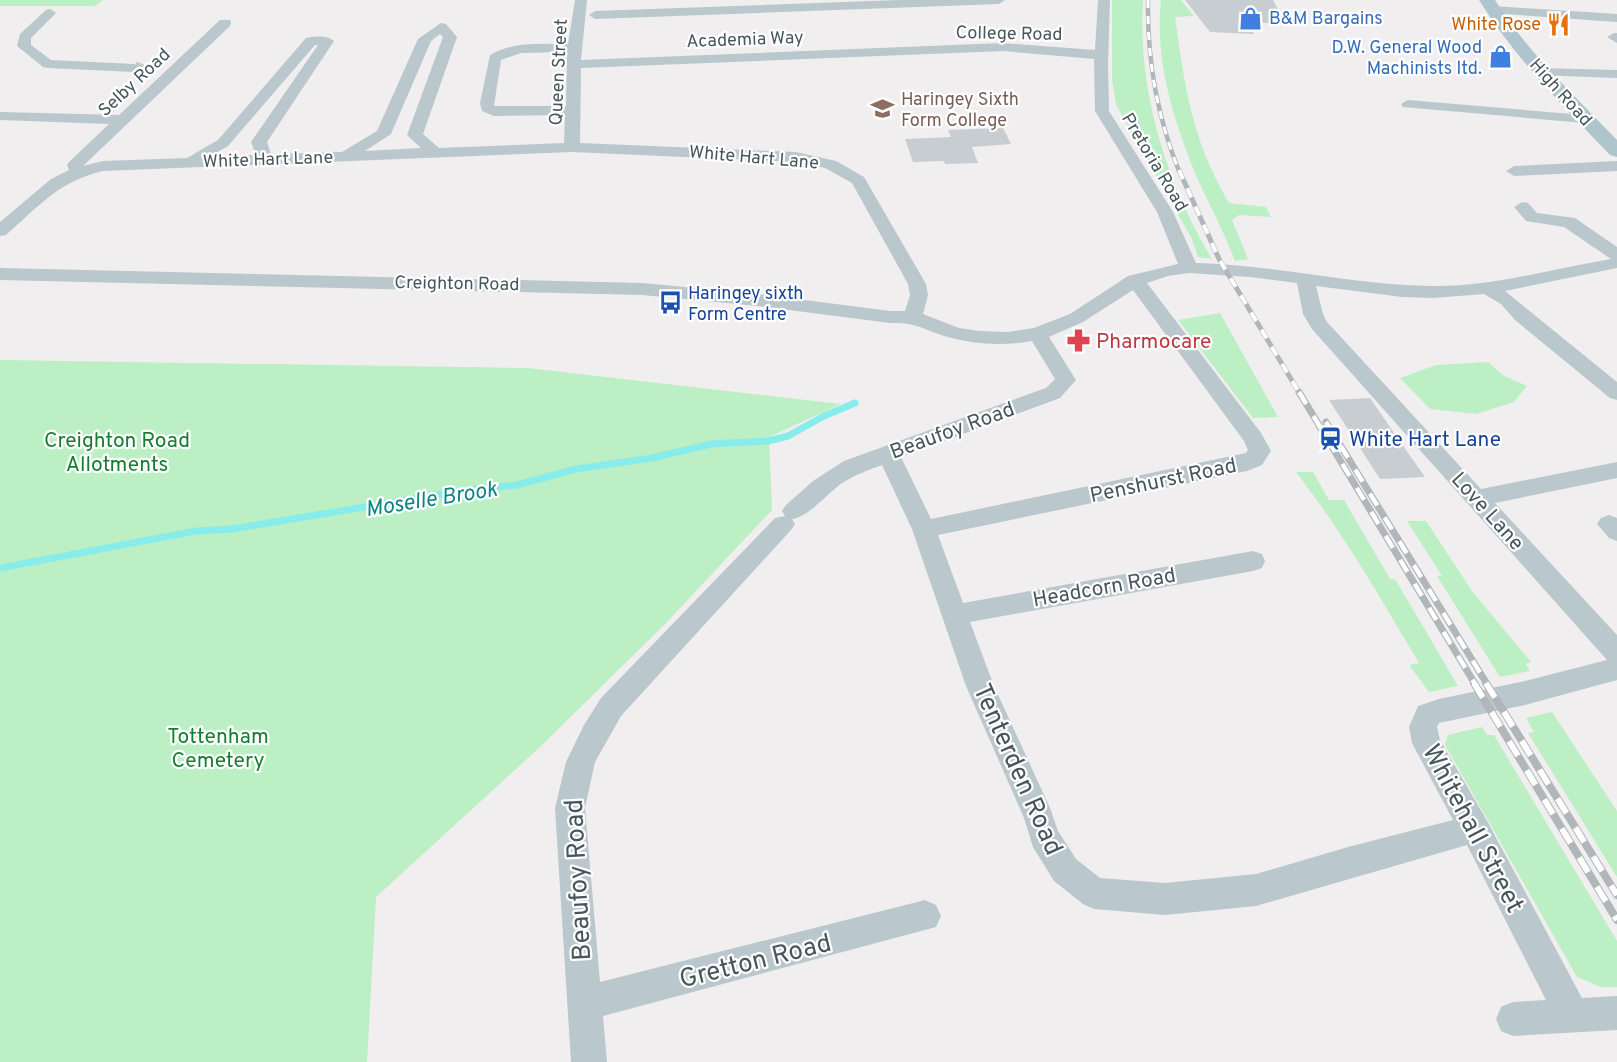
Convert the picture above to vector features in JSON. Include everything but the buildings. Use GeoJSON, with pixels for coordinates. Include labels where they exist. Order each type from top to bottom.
{"type":"FeatureCollection","features":[{"type":"Feature","properties":{"kind":"main road","name":"High Road"},"geometry":{"type":"LineString","coordinates":[[1490,5],[1541,72],[1617,151]]}},
{"type":"Feature","properties":{"kind":"street","name":"Queen Street"},"geometry":{"type":"LineString","coordinates":[[572,147],[574,48],[581,0]]}},
{"type":"Feature","properties":{"kind":"street"},"geometry":{"type":"LineString","coordinates":[[595,15],[999,0]]}},
{"type":"Feature","properties":{"kind":"street","name":"Pretoria Road"},"geometry":{"type":"LineString","coordinates":[[1104,0],[1101,55],[1102,111],[1165,212],[1189,268]]}},
{"type":"Feature","properties":{"kind":"street"},"geometry":{"type":"LineString","coordinates":[[1490,5],[1617,18]]}},
{"type":"Feature","properties":{"kind":"street"},"geometry":{"type":"LineString","coordinates":[[50,13],[25,37],[24,46],[48,64],[171,74]]}},
{"type":"Feature","properties":{"kind":"street","name":"Selby Road"},"geometry":{"type":"LineString","coordinates":[[78,172],[75,165],[225,23]]}},
{"type":"Feature","properties":{"kind":"street"},"geometry":{"type":"LineString","coordinates":[[344,156],[383,134],[426,39],[441,27],[450,37],[415,135],[435,152]]}},
{"type":"Feature","properties":{"kind":"street"},"geometry":{"type":"LineString","coordinates":[[910,34],[916,51]]}},
{"type":"Feature","properties":{"kind":"street"},"geometry":{"type":"LineString","coordinates":[[189,162],[222,143],[311,41],[327,41],[259,142],[265,159]]}},
{"type":"Feature","properties":{"kind":"street"},"geometry":{"type":"LineString","coordinates":[[574,48],[500,54],[495,58],[487,103],[487,108],[494,112],[574,110]]}},
{"type":"Feature","properties":{"kind":"street","name":"College Road"},"geometry":{"type":"LineString","coordinates":[[916,51],[1003,48],[1101,55]]}},
{"type":"Feature","properties":{"kind":"street","name":"Academia Way"},"geometry":{"type":"LineString","coordinates":[[574,64],[916,51]]}},
{"type":"Feature","properties":{"kind":"street"},"geometry":{"type":"LineString","coordinates":[[411,70],[438,69]]}},
{"type":"Feature","properties":{"kind":"street"},"geometry":{"type":"LineString","coordinates":[[286,70],[306,70]]}},
{"type":"Feature","properties":{"kind":"street"},"geometry":{"type":"LineString","coordinates":[[1541,72],[1617,74]]}},
{"type":"Feature","properties":{"kind":"street"},"geometry":{"type":"LineString","coordinates":[[1408,104],[1584,119]]}},
{"type":"Feature","properties":{"kind":"street"},"geometry":{"type":"LineString","coordinates":[[0,116],[122,120]]}},
{"type":"Feature","properties":{"kind":"street","name":"White Hart Lane"},"geometry":{"type":"LineString","coordinates":[[0,231],[57,182],[78,172],[103,166],[572,147],[756,154],[814,160],[842,169],[858,180],[917,284],[919,302],[913,317]]}},
{"type":"Feature","properties":{"kind":"street"},"geometry":{"type":"LineString","coordinates":[[1514,171],[1617,166]]}},
{"type":"Feature","properties":{"kind":"street"},"geometry":{"type":"LineString","coordinates":[[1522,207],[1532,218],[1569,222],[1617,255]]}},
{"type":"Feature","properties":{"kind":"street"},"geometry":{"type":"LineString","coordinates":[[913,317],[938,328],[981,337],[1037,334],[1081,316],[1135,280],[1164,271],[1189,268],[1419,292],[1489,289],[1617,263]]}},
{"type":"Feature","properties":{"kind":"street","name":"Creighton Road"},"geometry":{"type":"LineString","coordinates":[[0,274],[642,289],[758,300],[890,317],[913,317]]}},
{"type":"Feature","properties":{"kind":"street","name":"Love Lane"},"geometry":{"type":"LineString","coordinates":[[1305,279],[1313,314],[1319,325],[1617,653]]}},
{"type":"Feature","properties":{"kind":"street","name":"Penshurst Road"},"geometry":{"type":"LineString","coordinates":[[924,529],[1247,463],[1258,455],[1260,451],[1253,438],[1135,280]]}},
{"type":"Feature","properties":{"kind":"street"},"geometry":{"type":"LineString","coordinates":[[1489,289],[1508,300],[1522,316],[1617,393]]}},
{"type":"Feature","properties":{"kind":"street","name":"Beaufoy Road"},"geometry":{"type":"LineString","coordinates":[[589,1062],[569,804],[581,761],[596,729],[611,707],[813,492],[833,477],[852,467],[1053,393],[1061,387],[1066,380],[1062,371],[1037,334]]}},
{"type":"Feature","properties":{"kind":"street","name":"Tenterden Road"},"geometry":{"type":"LineString","coordinates":[[888,454],[924,529],[980,686],[1039,818],[1044,837],[1065,870],[1094,893],[1165,899],[1256,890],[1348,862],[1459,833]]}},
{"type":"Feature","properties":{"kind":"street"},"geometry":{"type":"LineString","coordinates":[[1477,498],[1617,470]]}},
{"type":"Feature","properties":{"kind":"street","name":"Headcorn Road"},"geometry":{"type":"LineString","coordinates":[[956,616],[973,611],[1253,561]]}},
{"type":"Feature","properties":{"kind":"street","name":"Whitehall Street"},"geometry":{"type":"LineString","coordinates":[[1573,1016],[1475,829],[1426,743],[1423,727],[1428,715],[1438,711],[1525,693],[1617,669]]}},
{"type":"Feature","properties":{"kind":"street","name":"Gretton Road"},"geometry":{"type":"LineString","coordinates":[[585,1003],[925,916]]}},
{"type":"Feature","properties":{"kind":"street"},"geometry":{"type":"LineString","coordinates":[[1513,1019],[1617,1013]]}},
{"type":"Feature","properties":{"kind":"green space"},"geometry":{"type":"Polygon","coordinates":[[[0,0],[103,0],[95,6],[0,6],[0,0]]]}},
{"type":"Feature","properties":{"kind":"green space"},"geometry":{"type":"Polygon","coordinates":[[[1112,0],[1143,0],[1142,34],[1145,67],[1158,134],[1181,199],[1212,259],[1198,257],[1192,239],[1116,105],[1112,79],[1112,0]]]}},
{"type":"Feature","properties":{"kind":"green space"},"geometry":{"type":"Polygon","coordinates":[[[1161,0],[1181,0],[1194,16],[1175,17],[1182,68],[1192,113],[1216,180],[1229,203],[1266,207],[1271,217],[1239,215],[1232,220],[1248,259],[1235,261],[1182,139],[1168,93],[1164,70],[1160,23],[1161,0]]]}},
{"type":"Feature","properties":{"kind":"green space"},"geometry":{"type":"Polygon","coordinates":[[[1220,313],[1278,417],[1253,418],[1178,320],[1220,313]]]}},
{"type":"Feature","properties":{"kind":"green space","name":"Tottenham Cemetery"},"geometry":{"type":"Polygon","coordinates":[[[0,360],[528,368],[841,404],[769,437],[772,510],[666,623],[539,748],[376,897],[367,1062],[0,1062],[0,360]]]}},
{"type":"Feature","properties":{"kind":"green space"},"geometry":{"type":"Polygon","coordinates":[[[1488,362],[1504,376],[1527,386],[1514,402],[1476,414],[1430,409],[1400,378],[1436,365],[1488,362]]]}},
{"type":"Feature","properties":{"kind":"green space"},"geometry":{"type":"Polygon","coordinates":[[[1296,472],[1313,472],[1329,500],[1344,500],[1390,579],[1395,579],[1458,686],[1429,692],[1409,665],[1419,663],[1375,590],[1330,518],[1296,472]]]}},
{"type":"Feature","properties":{"kind":"green space"},"geometry":{"type":"Polygon","coordinates":[[[1407,521],[1426,521],[1472,591],[1531,662],[1526,664],[1530,671],[1500,677],[1437,576],[1442,576],[1407,521]]]}},
{"type":"Feature","properties":{"kind":"green space"},"geometry":{"type":"Polygon","coordinates":[[[1552,712],[1617,811],[1617,877],[1528,733],[1534,732],[1526,718],[1552,712]]]}},
{"type":"Feature","properties":{"kind":"green space"},"geometry":{"type":"Polygon","coordinates":[[[1482,727],[1487,735],[1494,735],[1617,941],[1617,987],[1601,987],[1577,977],[1445,745],[1448,735],[1482,727]]]}},
{"type":"Feature","properties":{"kind":"waterway","name":"Moselle Brook"},"geometry":{"type":"LineString","coordinates":[[0,568],[196,531],[232,529],[467,490],[517,485],[576,469],[652,458],[711,444],[768,441],[788,436],[824,416],[855,403]]}},
{"type":"Feature","properties":{"kind":"tunnel"},"geometry":{"type":"LineString","coordinates":[[134,68],[143,72]]}},
{"type":"Feature","properties":{"kind":"railway"},"geometry":{"type":"LineString","coordinates":[[1148,0],[1149,44],[1155,87],[1159,109],[1179,171]]}},
{"type":"Feature","properties":{"kind":"railway"},"geometry":{"type":"LineString","coordinates":[[1179,170],[1219,259],[1300,394]]}},
{"type":"Feature","properties":{"kind":"railway"},"geometry":{"type":"LineString","coordinates":[[1299,392],[1475,684]]}},
{"type":"Feature","properties":{"kind":"railway"},"geometry":{"type":"LineString","coordinates":[[1326,422],[1487,684]]}},
{"type":"Feature","properties":{"kind":"railway"},"geometry":{"type":"LineString","coordinates":[[1474,683],[1617,920]]}},
{"type":"Feature","properties":{"kind":"railway"},"geometry":{"type":"LineString","coordinates":[[1486,683],[1617,895]]}},
{"type":"Feature","properties":{"kind":"place","name":"B&M Bargains"},"geometry":{"type":"Point","coordinates":[1251,18]}},
{"type":"Feature","properties":{"kind":"place","name":"White Rose"},"geometry":{"type":"Point","coordinates":[1559,24]}},
{"type":"Feature","properties":{"kind":"place","name":"D.W. General Wood Machinists ltd."},"geometry":{"type":"Point","coordinates":[1500,57]}},
{"type":"Feature","properties":{"kind":"place","name":"Haringey Sixth Form College"},"geometry":{"type":"Point","coordinates":[883,109]}},
{"type":"Feature","properties":{"kind":"place","name":"Haringey sixth Form Centre"},"geometry":{"type":"Point","coordinates":[670,303]}},
{"type":"Feature","properties":{"kind":"place","name":"Pharmocare"},"geometry":{"type":"Point","coordinates":[1078,341]}},
{"type":"Feature","properties":{"kind":"place","name":"White Hart Lane"},"geometry":{"type":"Point","coordinates":[1331,439]}},
{"type":"Feature","properties":{"kind":"park label","name":"Creighton Road Allotments"},"geometry":{"type":"Point","coordinates":[117,452]}}]}
